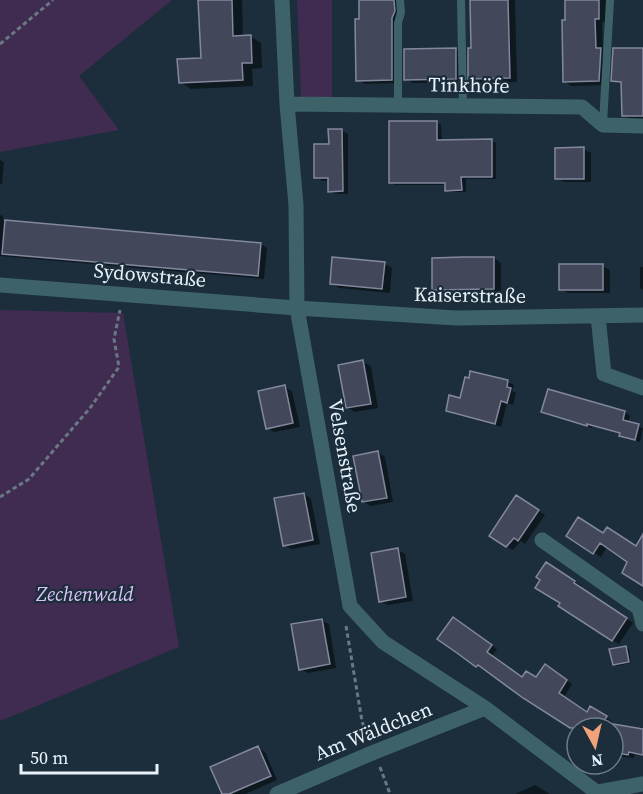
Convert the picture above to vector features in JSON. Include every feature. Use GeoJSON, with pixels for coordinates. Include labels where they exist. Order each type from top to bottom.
{"type":"FeatureCollection","features":[{"type":"Feature","properties":{"kind":"street","name":"Velsenstraße"},"geometry":{"type":"LineString","coordinates":[[282,0],[287,104],[296,205],[297,308],[350,606]]}},
{"type":"Feature","properties":{"kind":"street","name":"Tinkhöfe"},"geometry":{"type":"LineString","coordinates":[[287,104],[582,107],[603,125]]}},
{"type":"Feature","properties":{"kind":"street"},"geometry":{"type":"LineString","coordinates":[[603,125],[643,126]]}},
{"type":"Feature","properties":{"kind":"street","name":"Sydowstraße"},"geometry":{"type":"LineString","coordinates":[[0,285],[297,308]]}},
{"type":"Feature","properties":{"kind":"street","name":"Kaiserstraße"},"geometry":{"type":"LineString","coordinates":[[297,308],[456,318],[643,315]]}},
{"type":"Feature","properties":{"kind":"street"},"geometry":{"type":"LineString","coordinates":[[598,316],[604,374],[643,388]]}},
{"type":"Feature","properties":{"kind":"street"},"geometry":{"type":"LineString","coordinates":[[542,540],[639,608],[643,624]]}},
{"type":"Feature","properties":{"kind":"street"},"geometry":{"type":"LineString","coordinates":[[350,606],[383,642],[485,708],[598,793],[643,784]]}},
{"type":"Feature","properties":{"kind":"street","name":"Am Wäldchen"},"geometry":{"type":"LineString","coordinates":[[277,794],[485,708]]}},
{"type":"Feature","properties":{"kind":"lane"},"geometry":{"type":"LineString","coordinates":[[398,105],[400,0]]}},
{"type":"Feature","properties":{"kind":"lane"},"geometry":{"type":"LineString","coordinates":[[461,0],[464,106]]}},
{"type":"Feature","properties":{"kind":"lane"},"geometry":{"type":"LineString","coordinates":[[603,125],[610,0]]}},
{"type":"Feature","properties":{"kind":"path"},"geometry":{"type":"LineString","coordinates":[[0,44],[53,0]]}},
{"type":"Feature","properties":{"kind":"path"},"geometry":{"type":"LineString","coordinates":[[0,497],[29,479],[90,408],[119,367],[114,339],[124,294]]}},
{"type":"Feature","properties":{"kind":"path"},"geometry":{"type":"LineString","coordinates":[[350,606],[346,626],[362,721],[372,753],[382,771],[390,794]]}},
{"type":"Feature","properties":{"kind":"green space"},"geometry":{"type":"Polygon","coordinates":[[[0,0],[172,0],[79,76],[119,130],[0,152],[0,0]]]}},
{"type":"Feature","properties":{"kind":"green space"},"geometry":{"type":"Polygon","coordinates":[[[297,0],[332,0],[332,97],[301,97],[297,0]]]}},
{"type":"Feature","properties":{"kind":"green space","name":"Zechenwald"},"geometry":{"type":"Polygon","coordinates":[[[0,310],[123,313],[179,647],[0,721],[0,310]]]}},
{"type":"Feature","properties":{"kind":"building"},"geometry":{"type":"Polygon","coordinates":[[[198,0],[232,0],[233,36],[251,35],[252,63],[242,63],[243,80],[179,83],[177,59],[201,58],[198,0]]]}},
{"type":"Feature","properties":{"kind":"building"},"geometry":{"type":"Polygon","coordinates":[[[359,0],[394,0],[392,80],[356,81],[355,19],[359,19],[359,0]]]}},
{"type":"Feature","properties":{"kind":"building"},"geometry":{"type":"Polygon","coordinates":[[[470,0],[508,0],[510,78],[468,79],[468,48],[471,48],[470,0]]]}},
{"type":"Feature","properties":{"kind":"building"},"geometry":{"type":"Polygon","coordinates":[[[565,0],[599,0],[599,19],[595,19],[596,48],[601,48],[599,81],[563,82],[562,20],[565,20],[565,0]]]}},
{"type":"Feature","properties":{"kind":"building"},"geometry":{"type":"Polygon","coordinates":[[[456,48],[456,79],[404,80],[404,49],[456,48]]]}},
{"type":"Feature","properties":{"kind":"building"},"geometry":{"type":"Polygon","coordinates":[[[613,48],[643,48],[643,116],[622,116],[621,82],[611,81],[613,48]]]}},
{"type":"Feature","properties":{"kind":"building"},"geometry":{"type":"Polygon","coordinates":[[[389,121],[437,121],[437,140],[492,139],[492,177],[461,177],[462,190],[445,191],[445,183],[389,183],[389,121]]]}},
{"type":"Feature","properties":{"kind":"building"},"geometry":{"type":"Polygon","coordinates":[[[328,129],[342,129],[343,191],[328,192],[328,178],[314,178],[314,144],[329,144],[328,129]]]}},
{"type":"Feature","properties":{"kind":"building"},"geometry":{"type":"Polygon","coordinates":[[[584,147],[584,179],[555,179],[555,148],[584,147]]]}},
{"type":"Feature","properties":{"kind":"building"},"geometry":{"type":"Polygon","coordinates":[[[5,220],[261,243],[258,276],[2,254],[5,220]]]}},
{"type":"Feature","properties":{"kind":"building"},"geometry":{"type":"Polygon","coordinates":[[[332,257],[385,262],[382,289],[330,284],[332,257]]]}},
{"type":"Feature","properties":{"kind":"building"},"geometry":{"type":"Polygon","coordinates":[[[494,257],[494,289],[432,290],[432,258],[494,257]]]}},
{"type":"Feature","properties":{"kind":"building"},"geometry":{"type":"Polygon","coordinates":[[[559,264],[603,264],[603,290],[559,290],[559,264]]]}},
{"type":"Feature","properties":{"kind":"building"},"geometry":{"type":"Polygon","coordinates":[[[363,360],[371,404],[346,408],[338,365],[363,360]]]}},
{"type":"Feature","properties":{"kind":"building"},"geometry":{"type":"Polygon","coordinates":[[[470,371],[508,380],[507,387],[511,388],[507,403],[501,401],[495,424],[446,411],[449,395],[460,398],[465,377],[469,378],[470,371]]]}},
{"type":"Feature","properties":{"kind":"building"},"geometry":{"type":"Polygon","coordinates":[[[285,385],[293,423],[266,429],[258,391],[285,385]]]}},
{"type":"Feature","properties":{"kind":"building"},"geometry":{"type":"Polygon","coordinates":[[[548,389],[625,411],[623,420],[639,424],[635,440],[619,436],[620,433],[541,412],[548,389]]]}},
{"type":"Feature","properties":{"kind":"building"},"geometry":{"type":"Polygon","coordinates":[[[378,451],[387,498],[362,502],[353,456],[378,451]]]}},
{"type":"Feature","properties":{"kind":"building"},"geometry":{"type":"Polygon","coordinates":[[[304,493],[313,540],[283,546],[274,498],[304,493]]]}},
{"type":"Feature","properties":{"kind":"building"},"geometry":{"type":"Polygon","coordinates":[[[516,495],[539,510],[518,541],[514,538],[506,547],[489,536],[516,495]]]}},
{"type":"Feature","properties":{"kind":"building"},"geometry":{"type":"Polygon","coordinates":[[[578,517],[603,533],[607,527],[636,546],[643,534],[643,586],[622,573],[627,562],[600,543],[593,554],[566,536],[578,517]]]}},
{"type":"Feature","properties":{"kind":"building"},"geometry":{"type":"Polygon","coordinates":[[[398,548],[406,597],[379,602],[371,553],[398,548]]]}},
{"type":"Feature","properties":{"kind":"building"},"geometry":{"type":"Polygon","coordinates":[[[546,562],[627,618],[612,641],[558,606],[560,603],[535,588],[540,580],[536,577],[546,562]]]}},
{"type":"Feature","properties":{"kind":"building"},"geometry":{"type":"Polygon","coordinates":[[[453,617],[492,645],[487,652],[522,677],[526,671],[536,677],[545,664],[567,680],[559,693],[587,712],[590,706],[607,716],[565,716],[565,725],[437,639],[453,617]]]}},
{"type":"Feature","properties":{"kind":"building"},"geometry":{"type":"Polygon","coordinates":[[[322,619],[330,664],[299,670],[291,624],[322,619]]]}},
{"type":"Feature","properties":{"kind":"building"},"geometry":{"type":"Polygon","coordinates":[[[626,646],[629,662],[613,665],[609,649],[626,646]]]}},
{"type":"Feature","properties":{"kind":"building"},"geometry":{"type":"Polygon","coordinates":[[[625,726],[643,729],[643,755],[629,752],[628,755],[625,754],[625,726]]]}},
{"type":"Feature","properties":{"kind":"building"},"geometry":{"type":"Polygon","coordinates":[[[258,746],[271,776],[229,794],[222,794],[210,767],[258,746]]]}}]}
